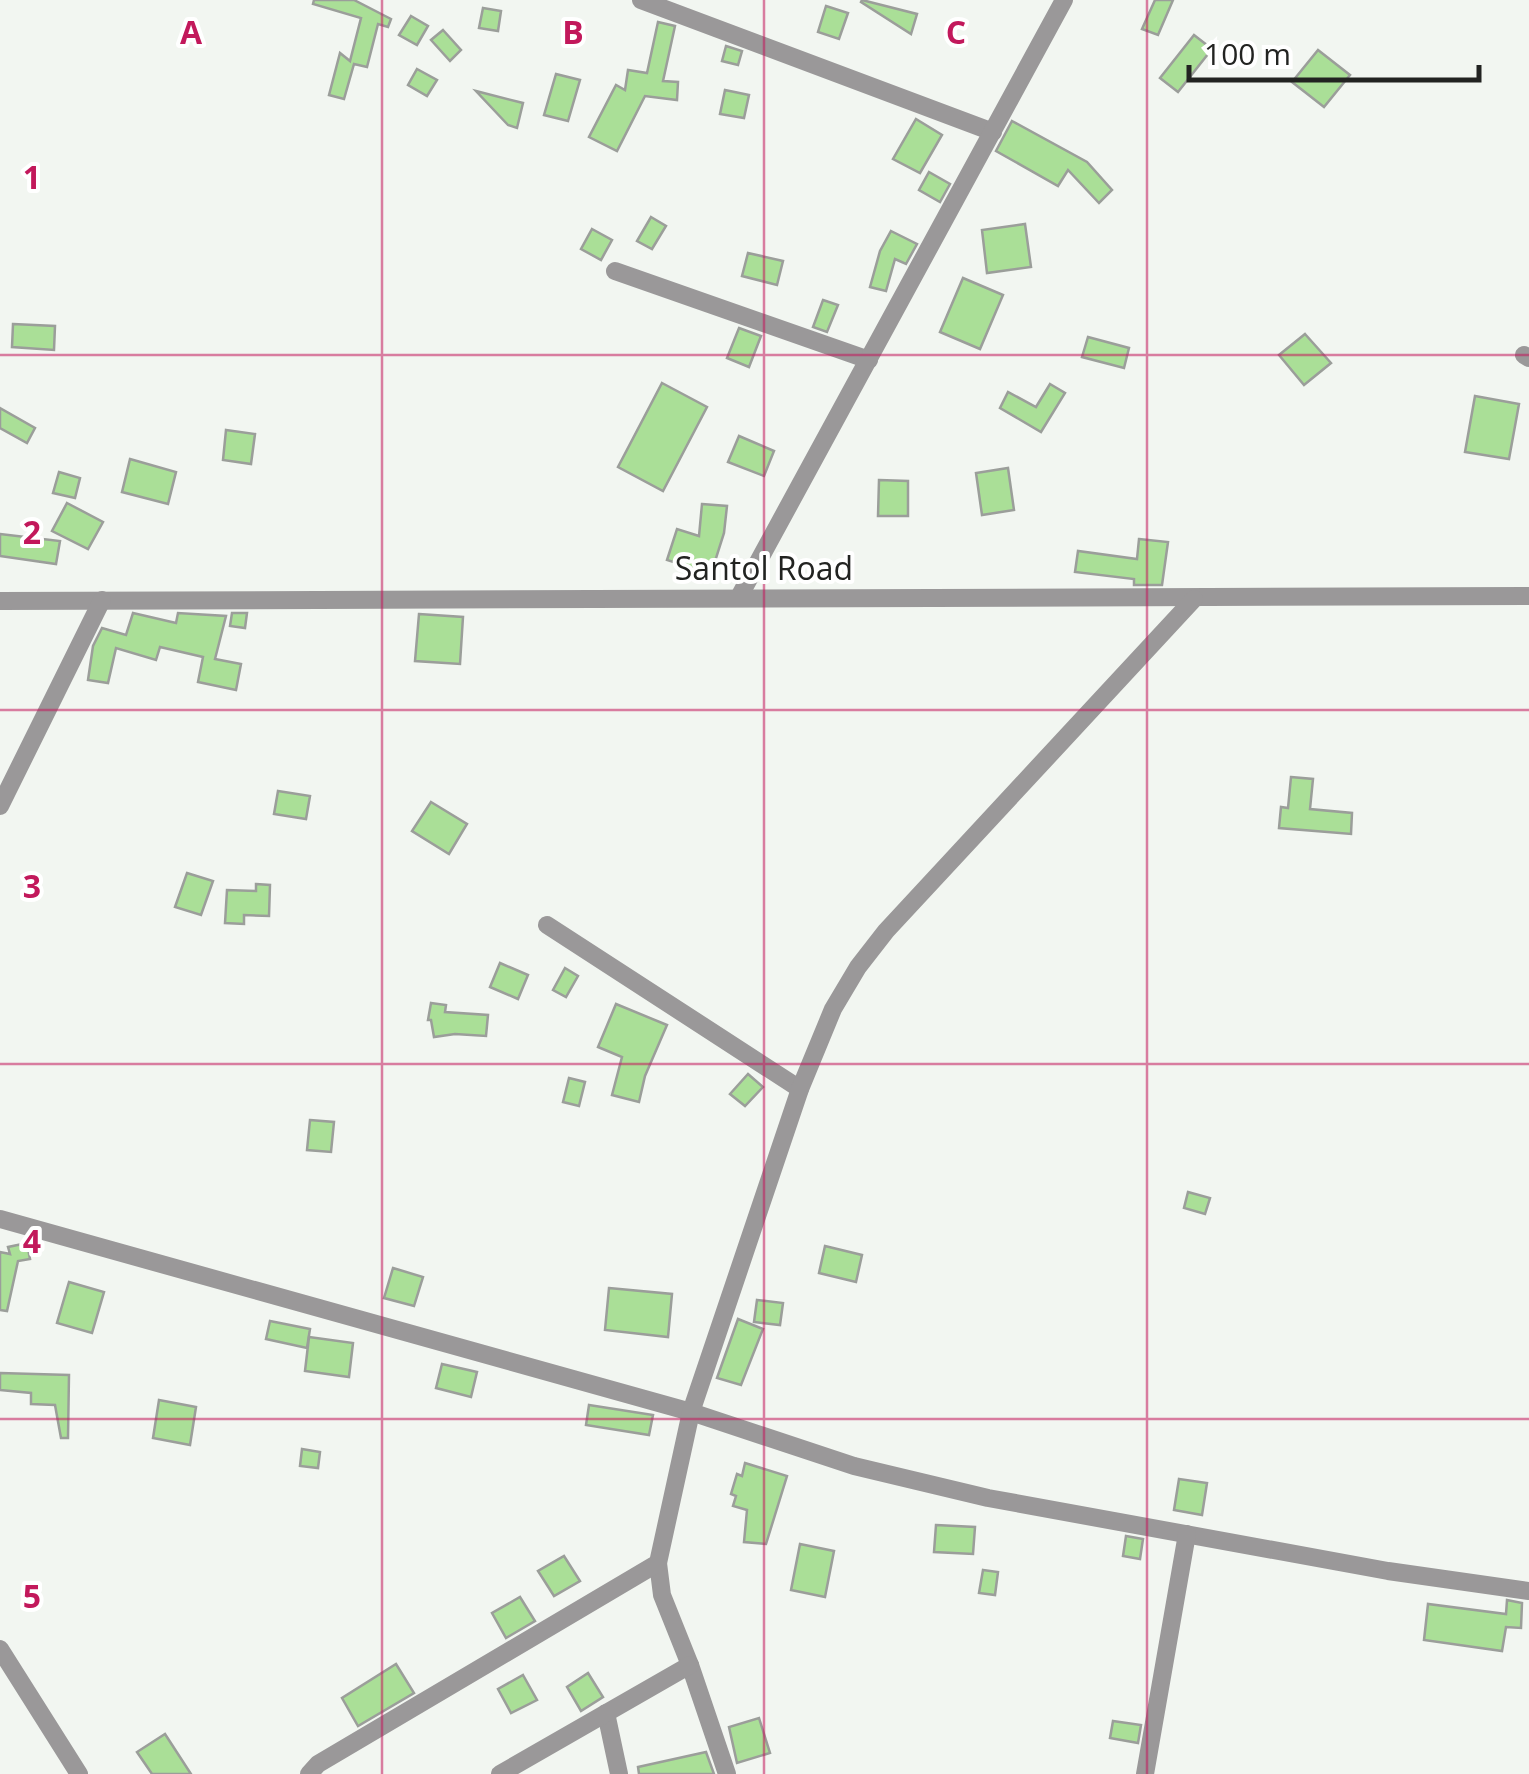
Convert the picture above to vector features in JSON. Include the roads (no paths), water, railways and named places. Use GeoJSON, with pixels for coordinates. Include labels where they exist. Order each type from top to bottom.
{"type":"FeatureCollection","features":[{"type":"Feature","properties":{"kind":"street"},"geometry":{"type":"LineString","coordinates":[[641,0],[993,132]]}},
{"type":"Feature","properties":{"kind":"street"},"geometry":{"type":"LineString","coordinates":[[739,597],[1062,0]]}},
{"type":"Feature","properties":{"kind":"street"},"geometry":{"type":"LineString","coordinates":[[614,271],[869,360]]}},
{"type":"Feature","properties":{"kind":"street","name":"Santol Road"},"geometry":{"type":"LineString","coordinates":[[0,601],[1529,596]]}},
{"type":"Feature","properties":{"kind":"street"},"geometry":{"type":"LineString","coordinates":[[726,1774],[662,1595],[658,1562],[691,1412],[800,1089],[832,1008],[886,930],[1194,599]]}},
{"type":"Feature","properties":{"kind":"street"},"geometry":{"type":"LineString","coordinates":[[0,806],[102,600]]}},
{"type":"Feature","properties":{"kind":"street"},"geometry":{"type":"LineString","coordinates":[[547,925],[800,1089]]}},
{"type":"Feature","properties":{"kind":"street"},"geometry":{"type":"LineString","coordinates":[[0,1218],[691,1412],[854,1466],[988,1498],[1388,1571],[1529,1591]]}},
{"type":"Feature","properties":{"kind":"street"},"geometry":{"type":"LineString","coordinates":[[1145,1774],[1186,1534]]}},
{"type":"Feature","properties":{"kind":"street"},"geometry":{"type":"LineString","coordinates":[[309,1774],[318,1764],[658,1562]]}},
{"type":"Feature","properties":{"kind":"street"},"geometry":{"type":"LineString","coordinates":[[0,1649],[5,1672],[79,1774]]}},
{"type":"Feature","properties":{"kind":"street"},"geometry":{"type":"LineString","coordinates":[[500,1774],[690,1665]]}},
{"type":"Feature","properties":{"kind":"street"},"geometry":{"type":"LineString","coordinates":[[606,1713],[619,1774]]}}]}
